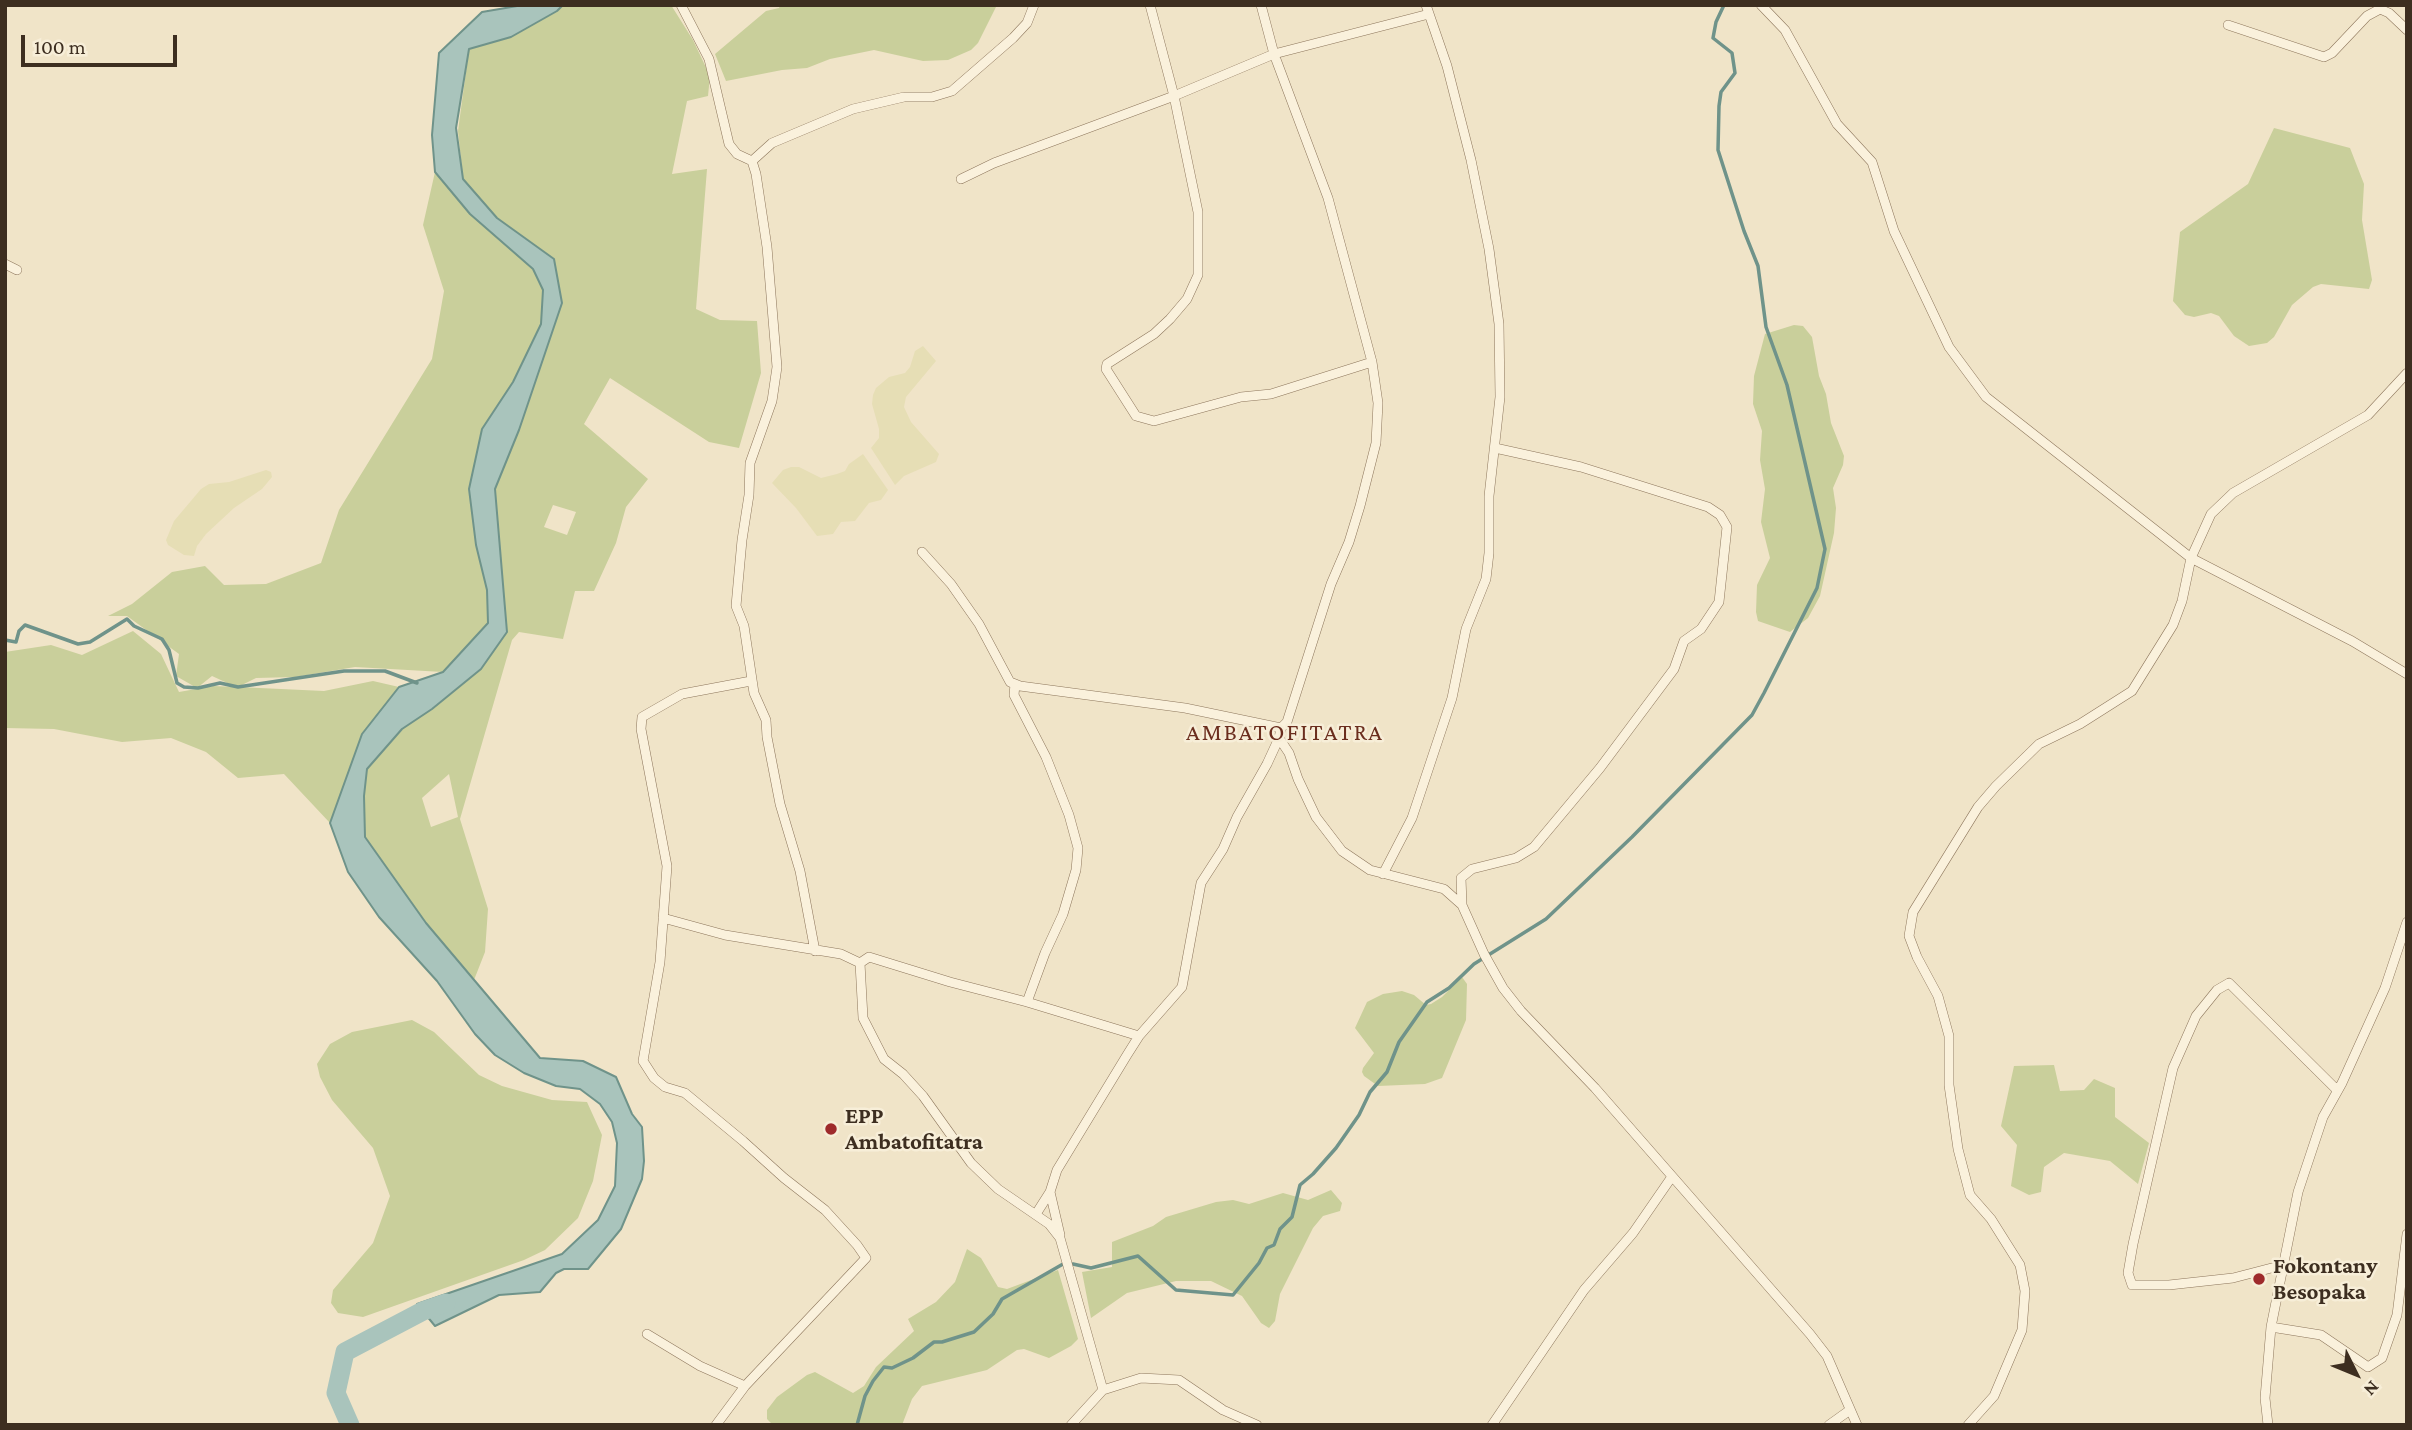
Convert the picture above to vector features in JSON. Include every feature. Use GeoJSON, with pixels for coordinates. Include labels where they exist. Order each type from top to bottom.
{"type":"FeatureCollection","features":[{"type":"Feature","properties":{"kind":"street"},"geometry":{"type":"LineString","coordinates":[[681,5],[709,59],[729,144],[737,154],[752,161],[768,247],[777,367],[772,401],[750,463],[749,495],[736,607],[744,626],[751,681],[766,720],[766,737],[780,804],[800,871],[815,951]]}},
{"type":"Feature","properties":{"kind":"street"},"geometry":{"type":"LineString","coordinates":[[752,161],[772,143],[852,109],[904,97],[932,97],[952,91],[1013,38],[1027,23],[1034,5]]}},
{"type":"Feature","properties":{"kind":"street"},"geometry":{"type":"LineString","coordinates":[[1150,5],[1174,96],[1198,212],[1198,275],[1187,299],[1170,319],[1154,334],[1107,364],[1106,369],[1136,416],[1154,421],[1241,397],[1270,394],[1372,362]]}},
{"type":"Feature","properties":{"kind":"street"},"geometry":{"type":"LineString","coordinates":[[1036,1214],[1050,1192],[1057,1170],[1139,1036],[1182,987],[1201,883],[1223,849],[1287,722],[1331,584],[1349,542],[1376,443],[1378,403],[1372,362],[1328,198],[1274,54],[1261,5]]}},
{"type":"Feature","properties":{"kind":"street"},"geometry":{"type":"LineString","coordinates":[[1762,5],[1785,30],[1837,124],[1872,162],[1894,231],[1949,347],[1986,397],[2191,558],[2352,641],[2407,674]]}},
{"type":"Feature","properties":{"kind":"street"},"geometry":{"type":"LineString","coordinates":[[961,179],[994,163],[1174,96],[1274,54],[1428,9],[1447,66],[1468,147],[1489,249],[1499,324],[1500,397],[1489,496],[1486,579],[1466,629],[1452,698],[1412,818],[1383,874]]}},
{"type":"Feature","properties":{"kind":"street"},"geometry":{"type":"LineString","coordinates":[[2228,24],[2324,57],[2332,53],[2367,16],[2381,9],[2387,9],[2407,30]]}},
{"type":"Feature","properties":{"kind":"street"},"geometry":{"type":"LineString","coordinates":[[5,264],[17,270]]}},
{"type":"Feature","properties":{"kind":"street"},"geometry":{"type":"LineString","coordinates":[[1968,1425],[1994,1396],[2018,1341],[2022,1330],[2025,1291],[2021,1265],[1991,1219],[1970,1195],[1958,1149],[1949,1085],[1949,1036],[1938,996],[1909,936],[1913,912],[1978,807],[1996,786],[2039,744],[2080,724],[2132,691],[2173,625],[2182,601],[2191,558],[2211,514],[2233,493],[2368,415],[2407,373]]}},
{"type":"Feature","properties":{"kind":"street"},"geometry":{"type":"LineString","coordinates":[[1495,447],[1581,467],[1708,507],[1720,515],[1727,527],[1719,602],[1701,629],[1684,641],[1674,669],[1600,768],[1534,847],[1516,858],[1472,869],[1461,878],[1462,905],[1484,954],[1503,988],[1521,1011],[1595,1088],[1827,1356],[1857,1425]]}},
{"type":"Feature","properties":{"kind":"street"},"geometry":{"type":"LineString","coordinates":[[922,552],[951,584],[979,624],[1010,682],[1185,708],[1280,733]]}},
{"type":"Feature","properties":{"kind":"street"},"geometry":{"type":"LineString","coordinates":[[716,1425],[745,1386],[866,1258],[825,1210],[685,1093],[665,1087],[654,1078],[643,1061],[660,962],[667,866],[641,729],[642,717],[682,694],[751,681]]}},
{"type":"Feature","properties":{"kind":"street"},"geometry":{"type":"LineString","coordinates":[[1015,684],[1014,695],[1046,757],[1069,815],[1078,848],[1076,870],[1063,915],[1045,953],[1027,1002]]}},
{"type":"Feature","properties":{"kind":"street"},"geometry":{"type":"LineString","coordinates":[[1280,733],[1316,817],[1342,851],[1370,870],[1444,889],[1462,905]]}},
{"type":"Feature","properties":{"kind":"street"},"geometry":{"type":"LineString","coordinates":[[663,918],[725,935],[841,954],[860,963]]}},
{"type":"Feature","properties":{"kind":"street"},"geometry":{"type":"LineString","coordinates":[[2268,1425],[2265,1398],[2271,1327],[2298,1192],[2323,1117],[2385,988],[2407,922]]}},
{"type":"Feature","properties":{"kind":"street"},"geometry":{"type":"LineString","coordinates":[[860,963],[869,957],[1139,1036]]}},
{"type":"Feature","properties":{"kind":"street"},"geometry":{"type":"LineString","coordinates":[[860,963],[863,1018],[884,1059],[903,1074],[923,1097],[971,1163],[998,1189],[1049,1224],[1060,1238]]}},
{"type":"Feature","properties":{"kind":"street"},"geometry":{"type":"LineString","coordinates":[[2283,1265],[2233,1278],[2169,1285],[2132,1285],[2128,1273],[2135,1234],[2173,1068],[2196,1016],[2217,990],[2229,983],[2337,1090]]}},
{"type":"Feature","properties":{"kind":"street"},"geometry":{"type":"LineString","coordinates":[[1492,1425],[1584,1290],[1633,1233],[1671,1178]]}},
{"type":"Feature","properties":{"kind":"street"},"geometry":{"type":"LineString","coordinates":[[1050,1192],[1060,1238],[1103,1390]]}},
{"type":"Feature","properties":{"kind":"street"},"geometry":{"type":"LineString","coordinates":[[2271,1327],[2321,1335],[2368,1367],[2382,1358],[2397,1315],[2407,1234]]}},
{"type":"Feature","properties":{"kind":"street"},"geometry":{"type":"LineString","coordinates":[[647,1334],[701,1366],[745,1386]]}},
{"type":"Feature","properties":{"kind":"street"},"geometry":{"type":"LineString","coordinates":[[1071,1425],[1103,1390],[1140,1378],[1179,1380],[1223,1410],[1257,1425]]}},
{"type":"Feature","properties":{"kind":"street"},"geometry":{"type":"LineString","coordinates":[[1829,1425],[1850,1410]]}},
{"type":"Feature","properties":{"kind":"shaded area"},"geometry":{"type":"Polygon","coordinates":[[[923,346],[936,361],[906,397],[904,407],[911,422],[939,454],[936,462],[904,476],[895,485],[871,448],[879,438],[872,404],[873,395],[876,388],[889,377],[905,373],[915,351],[923,346]]]}},
{"type":"Feature","properties":{"kind":"shaded area"},"geometry":{"type":"Polygon","coordinates":[[[863,454],[888,490],[881,500],[869,503],[855,521],[841,522],[833,534],[817,536],[796,508],[772,483],[783,470],[791,467],[799,467],[821,478],[837,474],[845,471],[849,464],[863,454]]]}},
{"type":"Feature","properties":{"kind":"shaded area"},"geometry":{"type":"Polygon","coordinates":[[[266,470],[271,472],[272,477],[262,489],[234,508],[206,534],[197,546],[194,556],[184,555],[168,545],[166,540],[174,521],[201,489],[209,484],[229,482],[266,470]]]}},
{"type":"Feature","properties":{"kind":"green space"},"geometry":{"type":"Polygon","coordinates":[[[563,5],[671,5],[693,40],[710,76],[708,96],[687,101],[672,174],[707,169],[696,309],[720,320],[757,321],[761,373],[739,448],[709,442],[610,378],[584,424],[648,479],[626,507],[616,543],[594,591],[575,591],[563,639],[519,632],[512,640],[460,819],[488,909],[485,952],[474,980],[426,923],[365,837],[364,796],[367,769],[402,729],[432,709],[481,669],[507,632],[495,489],[519,430],[562,303],[554,259],[497,218],[463,179],[458,131],[469,49],[511,37],[563,5]],[[553,505],[544,527],[567,535],[576,512],[553,505]],[[449,774],[422,798],[431,827],[458,817],[449,774]]]}},
{"type":"Feature","properties":{"kind":"green space"},"geometry":{"type":"Polygon","coordinates":[[[780,5],[997,5],[978,43],[971,50],[948,60],[923,61],[874,50],[830,59],[807,68],[726,81],[715,54],[766,11],[779,8],[780,5]]]}},
{"type":"Feature","properties":{"kind":"green space"},"geometry":{"type":"Polygon","coordinates":[[[2274,128],[2350,148],[2364,184],[2362,220],[2372,280],[2369,289],[2321,284],[2313,287],[2292,305],[2274,337],[2267,343],[2249,346],[2234,336],[2219,316],[2211,313],[2194,317],[2185,315],[2173,301],[2180,232],[2248,184],[2274,128]]]}},
{"type":"Feature","properties":{"kind":"green space"},"geometry":{"type":"Polygon","coordinates":[[[435,172],[470,214],[533,269],[543,290],[541,324],[513,382],[482,429],[469,489],[476,545],[487,590],[488,623],[443,672],[355,667],[295,677],[256,678],[238,687],[324,691],[373,681],[399,687],[362,734],[330,823],[284,774],[238,778],[206,752],[171,738],[122,742],[54,729],[5,728],[5,652],[51,645],[82,655],[133,631],[161,654],[179,692],[213,686],[236,687],[212,676],[197,688],[176,676],[179,654],[127,616],[108,616],[132,604],[172,572],[205,566],[224,585],[266,584],[321,563],[339,510],[432,359],[444,291],[423,225],[435,172]]]}},
{"type":"Feature","properties":{"kind":"green space"},"geometry":{"type":"Polygon","coordinates":[[[1794,325],[1803,326],[1812,337],[1831,423],[1844,456],[1833,488],[1836,508],[1834,533],[1820,596],[1808,618],[1790,632],[1758,621],[1756,612],[1757,585],[1770,558],[1761,522],[1765,489],[1760,460],[1762,431],[1753,404],[1754,376],[1765,334],[1794,325]]]}},
{"type":"Feature","properties":{"kind":"green space"},"geometry":{"type":"Polygon","coordinates":[[[1462,977],[1467,984],[1466,1020],[1442,1078],[1425,1084],[1378,1086],[1364,1076],[1363,1068],[1374,1053],[1355,1028],[1367,1002],[1383,994],[1402,991],[1414,995],[1426,1005],[1431,1004],[1462,977]]]}},
{"type":"Feature","properties":{"kind":"green space"},"geometry":{"type":"Polygon","coordinates":[[[412,1020],[434,1032],[479,1075],[502,1086],[552,1100],[587,1102],[602,1135],[593,1181],[578,1218],[545,1250],[524,1260],[363,1317],[338,1313],[331,1303],[333,1290],[373,1243],[390,1196],[373,1148],[332,1100],[320,1077],[317,1064],[330,1044],[352,1032],[412,1020]]]}},
{"type":"Feature","properties":{"kind":"green space"},"geometry":{"type":"Polygon","coordinates":[[[2054,1065],[2060,1091],[2084,1090],[2094,1079],[2115,1088],[2115,1117],[2149,1143],[2138,1184],[2110,1161],[2064,1153],[2044,1167],[2041,1192],[2029,1195],[2011,1186],[2017,1145],[2001,1126],[2014,1066],[2054,1065]]]}},
{"type":"Feature","properties":{"kind":"green space"},"geometry":{"type":"Polygon","coordinates":[[[1331,1190],[1342,1203],[1340,1211],[1323,1216],[1313,1228],[1280,1294],[1275,1321],[1269,1328],[1261,1323],[1242,1296],[1211,1281],[1176,1281],[1127,1293],[1091,1318],[1082,1272],[1112,1267],[1112,1242],[1153,1226],[1166,1217],[1216,1202],[1233,1200],[1249,1204],[1283,1193],[1308,1200],[1331,1190]]]}},
{"type":"Feature","properties":{"kind":"green space"},"geometry":{"type":"Polygon","coordinates":[[[967,1249],[981,1258],[998,1287],[1007,1289],[1058,1270],[1078,1339],[1049,1358],[1024,1349],[1017,1350],[987,1370],[922,1386],[912,1399],[902,1425],[773,1425],[767,1419],[767,1410],[777,1397],[815,1372],[853,1393],[864,1386],[876,1367],[914,1331],[908,1319],[936,1302],[955,1282],[967,1249]]]}},
{"type":"Feature","properties":{"kind":"water"},"geometry":{"type":"Polygon","coordinates":[[[523,5],[563,5],[511,37],[469,49],[456,128],[463,179],[497,218],[554,259],[562,303],[519,430],[495,489],[507,632],[481,669],[432,709],[402,729],[367,769],[364,796],[365,837],[426,923],[540,1058],[583,1061],[616,1077],[632,1114],[642,1127],[644,1161],[642,1179],[621,1229],[588,1269],[564,1269],[556,1273],[540,1292],[499,1295],[435,1326],[417,1304],[562,1254],[598,1220],[615,1186],[617,1143],[612,1122],[600,1104],[580,1089],[556,1086],[524,1073],[495,1055],[475,1034],[437,981],[379,917],[348,872],[330,823],[362,734],[399,687],[443,672],[488,623],[487,590],[476,545],[469,489],[482,429],[513,382],[541,324],[543,290],[533,269],[470,214],[435,172],[432,135],[439,53],[482,12],[523,5]]]}},
{"type":"Feature","properties":{"kind":"waterway"},"geometry":{"type":"LineString","coordinates":[[1073,1264],[1091,1268],[1138,1256],[1176,1290],[1233,1295],[1259,1263],[1267,1248],[1274,1245],[1280,1229],[1292,1217],[1300,1185],[1336,1148],[1359,1115],[1370,1092],[1387,1072],[1399,1042],[1427,1002],[1449,988],[1474,964],[1546,919],[1632,837],[1752,715],[1764,693],[1817,588],[1825,549],[1787,385],[1766,327],[1758,266],[1718,150],[1721,92],[1735,73],[1732,53],[1713,38],[1716,22],[1724,5]]}},
{"type":"Feature","properties":{"kind":"waterway"},"geometry":{"type":"LineString","coordinates":[[5,640],[16,642],[19,631],[25,625],[78,644],[90,642],[127,619],[134,626],[162,639],[169,650],[177,683],[184,687],[198,688],[220,683],[238,687],[344,671],[385,671],[417,683]]}},
{"type":"Feature","properties":{"kind":"waterway"},"geometry":{"type":"LineString","coordinates":[[857,1425],[865,1396],[884,1367],[892,1368],[913,1358],[934,1342],[974,1332],[993,1314],[1002,1299],[1063,1264]]}},
{"type":"Feature","properties":{"kind":"waterway"},"geometry":{"type":"LineString","coordinates":[[350,1425],[336,1393],[345,1352],[423,1311],[446,1303]]}},
{"type":"Feature","properties":{"kind":"place","name":"EPP Ambatofitatra"},"geometry":{"type":"Point","coordinates":[831,1129]}},
{"type":"Feature","properties":{"kind":"place","name":"Fokontany Besopaka"},"geometry":{"type":"Point","coordinates":[2259,1279]}},
{"type":"Feature","properties":{"kind":"district","name":"AMBATOFITATRA"},"geometry":{"type":"Point","coordinates":[1285,733]}}]}
